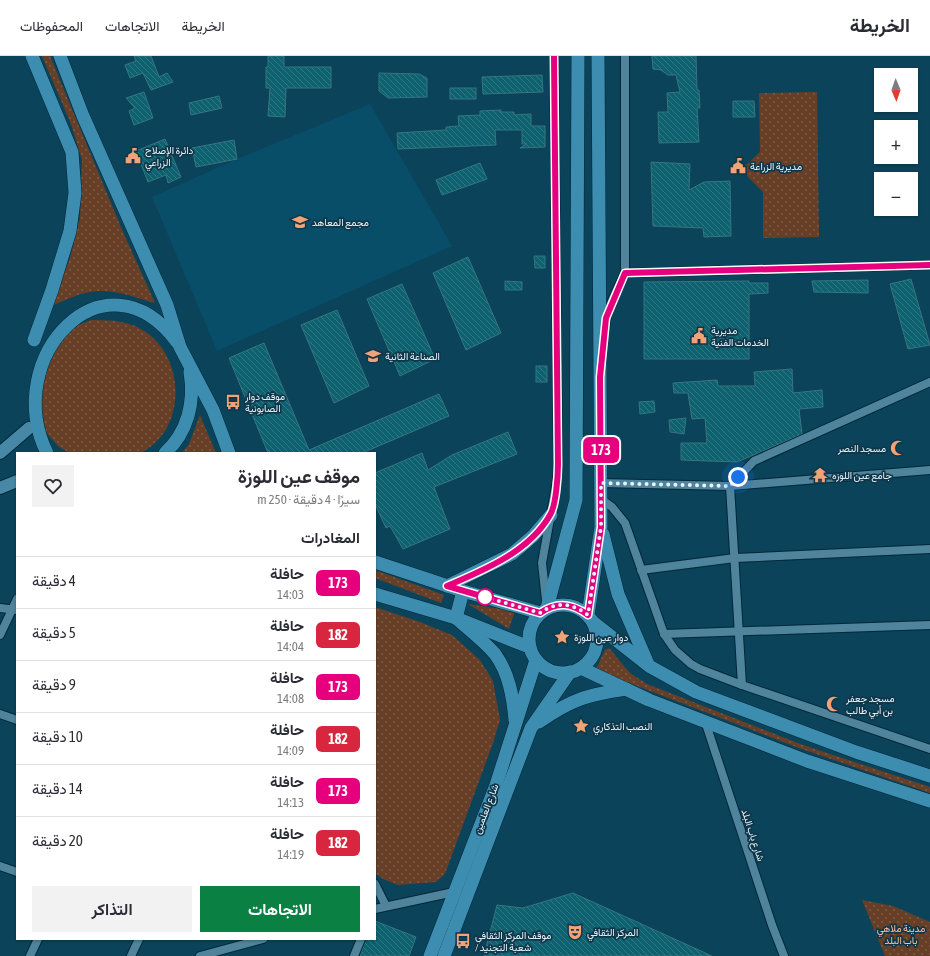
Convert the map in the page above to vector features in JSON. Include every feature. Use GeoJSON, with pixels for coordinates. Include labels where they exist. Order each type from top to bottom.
{"type":"FeatureCollection","features":[{"type":"Feature","properties":{"kind":"main road"},"geometry":{"type":"LineString","coordinates":[[32,56],[72,152],[75,193],[70,231],[52,290],[30,353],[48,328],[62,318],[83,309],[110,305],[143,313],[158,322],[170,333],[180,347],[213,410],[229,452]]}},
{"type":"Feature","properties":{"kind":"main road"},"geometry":{"type":"LineString","coordinates":[[60,56],[83,116],[167,305],[190,373],[193,388],[191,409],[184,429],[172,447],[166,452]]}},
{"type":"Feature","properties":{"kind":"main road"},"geometry":{"type":"LineString","coordinates":[[578,56],[576,500],[543,610],[530,628],[529,647],[536,660],[551,671],[576,670],[807,761],[930,801]]}},
{"type":"Feature","properties":{"kind":"main road"},"geometry":{"type":"LineString","coordinates":[[576,670],[589,661],[596,647],[597,632],[591,618],[601,527],[598,56]]}},
{"type":"Feature","properties":{"kind":"main road"},"geometry":{"type":"LineString","coordinates":[[23,410],[29,428],[37,442],[46,452]]}},
{"type":"Feature","properties":{"kind":"main road"},"geometry":{"type":"LineString","coordinates":[[0,454],[29,428]]}},
{"type":"Feature","properties":{"kind":"main road"},"geometry":{"type":"LineString","coordinates":[[0,488],[16,481]]}},
{"type":"Feature","properties":{"kind":"main road"},"geometry":{"type":"LineString","coordinates":[[447,586],[512,554],[533,536],[551,515]]}},
{"type":"Feature","properties":{"kind":"main road"},"geometry":{"type":"LineString","coordinates":[[601,527],[618,594],[649,666]]}},
{"type":"Feature","properties":{"kind":"main road"},"geometry":{"type":"LineString","coordinates":[[376,562],[463,591],[543,610],[558,604],[579,608],[649,666],[696,692],[750,714],[930,776]]}},
{"type":"Feature","properties":{"kind":"main road"},"geometry":{"type":"LineString","coordinates":[[456,618],[463,591]]}},
{"type":"Feature","properties":{"kind":"main road"},"geometry":{"type":"LineString","coordinates":[[376,594],[456,618],[529,647]]}},
{"type":"Feature","properties":{"kind":"main road"},"geometry":{"type":"LineString","coordinates":[[456,618],[495,654],[508,680],[513,698],[515,725]]}},
{"type":"Feature","properties":{"kind":"main road","name":"شارع العلمين"},"geometry":{"type":"LineString","coordinates":[[430,956],[496,785],[536,660]]}},
{"type":"Feature","properties":{"kind":"main road","name":"شارع العلمين"},"geometry":{"type":"LineString","coordinates":[[444,956],[531,728],[576,670]]}},
{"type":"Feature","properties":{"kind":"main road"},"geometry":{"type":"LineString","coordinates":[[531,728],[569,702],[594,694],[626,690]]}},
{"type":"Feature","properties":{"kind":"street"},"geometry":{"type":"LineString","coordinates":[[543,610],[542,564],[558,464],[554,56]]}},
{"type":"Feature","properties":{"kind":"street"},"geometry":{"type":"LineString","coordinates":[[600,377],[606,318],[625,273],[625,56]]}},
{"type":"Feature","properties":{"kind":"street"},"geometry":{"type":"LineString","coordinates":[[625,273],[930,265]]}},
{"type":"Feature","properties":{"kind":"street"},"geometry":{"type":"LineString","coordinates":[[742,685],[730,486],[754,460],[930,382]]}},
{"type":"Feature","properties":{"kind":"street"},"geometry":{"type":"LineString","coordinates":[[601,483],[730,486],[930,470]]}},
{"type":"Feature","properties":{"kind":"street"},"geometry":{"type":"LineString","coordinates":[[601,499],[612,506],[621,517],[664,634],[675,650],[691,664],[742,685],[930,749]]}},
{"type":"Feature","properties":{"kind":"street"},"geometry":{"type":"LineString","coordinates":[[641,570],[735,558],[930,549]]}},
{"type":"Feature","properties":{"kind":"street"},"geometry":{"type":"LineString","coordinates":[[0,608],[15,609],[0,634]]}},
{"type":"Feature","properties":{"kind":"street"},"geometry":{"type":"LineString","coordinates":[[664,634],[930,625]]}},
{"type":"Feature","properties":{"kind":"street"},"geometry":{"type":"LineString","coordinates":[[0,714],[16,720]]}},
{"type":"Feature","properties":{"kind":"street","name":"شارع باب البلد"},"geometry":{"type":"LineString","coordinates":[[704,720],[784,956]]}},
{"type":"Feature","properties":{"kind":"street"},"geometry":{"type":"LineString","coordinates":[[0,866],[16,872]]}},
{"type":"Feature","properties":{"kind":"street"},"geometry":{"type":"LineString","coordinates":[[376,886],[386,906]]}},
{"type":"Feature","properties":{"kind":"street"},"geometry":{"type":"LineString","coordinates":[[376,909],[454,892]]}},
{"type":"Feature","properties":{"kind":"street"},"geometry":{"type":"LineString","coordinates":[[30,956],[38,940]]}},
{"type":"Feature","properties":{"kind":"street"},"geometry":{"type":"LineString","coordinates":[[131,956],[139,940]]}},
{"type":"Feature","properties":{"kind":"street"},"geometry":{"type":"LineString","coordinates":[[200,956],[259,940]]}},
{"type":"Feature","properties":{"kind":"street"},"geometry":{"type":"LineString","coordinates":[[354,956],[361,940]]}},
{"type":"Feature","properties":{"kind":"shaded area","name":"مجمع المعاهد"},"geometry":{"type":"Polygon","coordinates":[[[370,104],[452,246],[217,351],[152,197],[237,159],[370,104]]]}},
{"type":"Feature","properties":{"kind":"green space"},"geometry":{"type":"Polygon","coordinates":[[[42,56],[50,56],[123,232],[155,303],[119,293],[98,291],[80,295],[51,306],[70,258],[80,218],[82,160],[71,124],[42,56]]]}},
{"type":"Feature","properties":{"kind":"green space"},"geometry":{"type":"Polygon","coordinates":[[[817,92],[819,237],[763,238],[763,192],[747,176],[745,166],[760,152],[759,93],[817,92]]]}},
{"type":"Feature","properties":{"kind":"green space"},"geometry":{"type":"Polygon","coordinates":[[[91,320],[109,320],[133,325],[155,339],[166,354],[173,372],[176,391],[174,410],[167,427],[156,442],[141,452],[68,452],[59,447],[44,430],[38,363],[68,329],[91,320]]]}},
{"type":"Feature","properties":{"kind":"green space"},"geometry":{"type":"Polygon","coordinates":[[[200,415],[216,452],[183,452],[189,444],[200,415]]]}},
{"type":"Feature","properties":{"kind":"green space"},"geometry":{"type":"Polygon","coordinates":[[[376,570],[444,595],[441,603],[376,578],[376,570]]]}},
{"type":"Feature","properties":{"kind":"green space"},"geometry":{"type":"Polygon","coordinates":[[[468,604],[515,611],[509,629],[468,604]]]}},
{"type":"Feature","properties":{"kind":"green space"},"geometry":{"type":"Polygon","coordinates":[[[376,607],[420,622],[452,635],[480,660],[493,681],[500,720],[445,874],[436,882],[398,885],[383,879],[376,874],[376,607]]]}},
{"type":"Feature","properties":{"kind":"green space"},"geometry":{"type":"Polygon","coordinates":[[[609,648],[630,673],[647,684],[803,745],[930,787],[930,793],[799,748],[598,671],[596,669],[605,650],[609,648]]]}},
{"type":"Feature","properties":{"kind":"green space","name":"مدينة ملاهي باب البلد"},"geometry":{"type":"Polygon","coordinates":[[[862,900],[893,906],[930,922],[930,956],[885,956],[862,900]]]}},
{"type":"Feature","properties":{"kind":"building"},"geometry":{"type":"Polygon","coordinates":[[[134,56],[151,56],[159,77],[167,73],[173,82],[151,90],[143,73],[130,78],[125,65],[136,61],[134,56]]]}},
{"type":"Feature","properties":{"kind":"building"},"geometry":{"type":"Polygon","coordinates":[[[268,56],[284,56],[284,67],[331,67],[331,88],[286,88],[285,117],[268,116],[270,88],[266,88],[266,67],[268,67],[268,56]]]}},
{"type":"Feature","properties":{"kind":"building"},"geometry":{"type":"Polygon","coordinates":[[[652,56],[696,56],[697,90],[699,90],[700,108],[697,108],[699,142],[659,143],[658,112],[668,112],[667,93],[680,92],[676,75],[668,75],[661,70],[653,69],[652,56]]]}},
{"type":"Feature","properties":{"kind":"building"},"geometry":{"type":"Polygon","coordinates":[[[379,73],[419,74],[427,78],[427,97],[388,98],[379,91],[379,73]]]}},
{"type":"Feature","properties":{"kind":"building"},"geometry":{"type":"Polygon","coordinates":[[[542,75],[543,92],[483,94],[482,77],[542,75]]]}},
{"type":"Feature","properties":{"kind":"building"},"geometry":{"type":"Polygon","coordinates":[[[450,88],[476,88],[476,99],[450,99],[450,88]]]}},
{"type":"Feature","properties":{"kind":"building"},"geometry":{"type":"Polygon","coordinates":[[[144,92],[153,118],[134,125],[129,111],[135,108],[126,98],[144,92]]]}},
{"type":"Feature","properties":{"kind":"building"},"geometry":{"type":"Polygon","coordinates":[[[219,96],[222,108],[191,115],[189,103],[219,96]]]}},
{"type":"Feature","properties":{"kind":"building"},"geometry":{"type":"Polygon","coordinates":[[[733,101],[754,101],[755,117],[733,117],[733,101]]]}},
{"type":"Feature","properties":{"kind":"building"},"geometry":{"type":"Polygon","coordinates":[[[501,110],[501,112],[514,112],[514,115],[531,114],[531,126],[545,126],[545,147],[520,148],[527,144],[522,144],[522,130],[495,130],[496,145],[398,149],[397,133],[446,130],[446,127],[459,126],[458,116],[480,115],[480,111],[501,110]]]}},
{"type":"Feature","properties":{"kind":"building"},"geometry":{"type":"Polygon","coordinates":[[[165,139],[181,177],[168,183],[166,175],[148,182],[136,151],[165,139]]]}},
{"type":"Feature","properties":{"kind":"building"},"geometry":{"type":"Polygon","coordinates":[[[234,140],[237,159],[196,167],[192,148],[234,140]]]}},
{"type":"Feature","properties":{"kind":"building"},"geometry":{"type":"Polygon","coordinates":[[[651,162],[690,164],[689,190],[704,182],[730,181],[731,236],[704,237],[703,228],[653,226],[651,162]]]}},
{"type":"Feature","properties":{"kind":"building"},"geometry":{"type":"Polygon","coordinates":[[[480,163],[487,179],[442,195],[436,180],[480,163]]]}},
{"type":"Feature","properties":{"kind":"building"},"geometry":{"type":"Polygon","coordinates":[[[534,256],[545,256],[545,268],[535,268],[534,256]]]}},
{"type":"Feature","properties":{"kind":"building"},"geometry":{"type":"Polygon","coordinates":[[[468,257],[501,333],[466,350],[433,273],[468,257]]]}},
{"type":"Feature","properties":{"kind":"building"},"geometry":{"type":"Polygon","coordinates":[[[911,279],[930,345],[908,349],[890,284],[911,279]]]}},
{"type":"Feature","properties":{"kind":"building"},"geometry":{"type":"Polygon","coordinates":[[[868,280],[868,293],[814,292],[812,281],[868,280]]]}},
{"type":"Feature","properties":{"kind":"building"},"geometry":{"type":"Polygon","coordinates":[[[505,281],[522,282],[522,290],[505,290],[505,281]]]}},
{"type":"Feature","properties":{"kind":"building"},"geometry":{"type":"Polygon","coordinates":[[[749,281],[749,283],[768,283],[768,293],[749,294],[749,359],[644,359],[644,282],[749,281]]]}},
{"type":"Feature","properties":{"kind":"building"},"geometry":{"type":"Polygon","coordinates":[[[402,284],[435,359],[400,376],[367,299],[402,284]]]}},
{"type":"Feature","properties":{"kind":"building"},"geometry":{"type":"Polygon","coordinates":[[[337,310],[369,386],[334,403],[301,325],[337,310]]]}},
{"type":"Feature","properties":{"kind":"building"},"geometry":{"type":"Polygon","coordinates":[[[264,343],[309,450],[439,394],[449,416],[364,452],[268,452],[229,358],[264,343]]]}},
{"type":"Feature","properties":{"kind":"building"},"geometry":{"type":"Polygon","coordinates":[[[536,366],[547,366],[547,382],[536,382],[536,366]]]}},
{"type":"Feature","properties":{"kind":"building"},"geometry":{"type":"Polygon","coordinates":[[[792,369],[793,393],[822,390],[823,407],[799,409],[802,434],[737,462],[681,460],[681,443],[707,443],[705,418],[692,419],[688,393],[674,393],[673,383],[717,380],[718,386],[755,386],[754,372],[792,369]]]}},
{"type":"Feature","properties":{"kind":"building"},"geometry":{"type":"Polygon","coordinates":[[[654,401],[655,412],[640,414],[639,402],[654,401]]]}},
{"type":"Feature","properties":{"kind":"building"},"geometry":{"type":"Polygon","coordinates":[[[686,418],[684,434],[670,432],[669,420],[686,418]]]}},
{"type":"Feature","properties":{"kind":"building"},"geometry":{"type":"Polygon","coordinates":[[[508,432],[517,454],[434,487],[450,529],[403,549],[390,526],[386,528],[376,506],[376,473],[422,453],[428,470],[452,455],[508,432]]]}},
{"type":"Feature","properties":{"kind":"building","name":"المركز الثقافي"},"geometry":{"type":"Polygon","coordinates":[[[573,893],[712,956],[484,956],[497,905],[523,908],[573,893]]]}},
{"type":"Feature","properties":{"kind":"building"},"geometry":{"type":"Polygon","coordinates":[[[376,921],[416,937],[409,956],[360,956],[366,940],[376,940],[376,921]]]}},
{"type":"Feature","properties":{"kind":"bus line","name":"173"},"geometry":{"type":"LineString","coordinates":[[554,56],[558,464],[551,515],[533,536],[512,554],[472,576],[447,586],[540,613],[547,608],[558,604],[579,608],[588,615],[601,527],[600,377],[606,318],[613,297],[625,273],[930,265]]}},
{"type":"Feature","properties":{"kind":"place","name":"دائرة الإصلاح الزراعي"},"geometry":{"type":"Point","coordinates":[133,156]}},
{"type":"Feature","properties":{"kind":"place","name":"مديرية الزراعة"},"geometry":{"type":"Point","coordinates":[738,166]}},
{"type":"Feature","properties":{"kind":"place","name":"مجمع المعاهد"},"geometry":{"type":"Point","coordinates":[300,222]}},
{"type":"Feature","properties":{"kind":"place","name":"مديرية الخدمات الفنية"},"geometry":{"type":"Point","coordinates":[699,336]}},
{"type":"Feature","properties":{"kind":"place","name":"الصناعة الثانية"},"geometry":{"type":"Point","coordinates":[373,356]}},
{"type":"Feature","properties":{"kind":"place","name":"موقف دوار الصابونية"},"geometry":{"type":"Point","coordinates":[233,402]}},
{"type":"Feature","properties":{"kind":"place","name":"مسجد النصر"},"geometry":{"type":"Point","coordinates":[898,448]}},
{"type":"Feature","properties":{"kind":"place","name":"جامع عين اللوزه"},"geometry":{"type":"Point","coordinates":[820,475]}},
{"type":"Feature","properties":{"kind":"place","name":"دوار عين اللوزة"},"geometry":{"type":"Point","coordinates":[562,637]}},
{"type":"Feature","properties":{"kind":"place","name":"مسجد جعفر بن أبي طالب"},"geometry":{"type":"Point","coordinates":[834,704]}},
{"type":"Feature","properties":{"kind":"place","name":"النصب التذكاري"},"geometry":{"type":"Point","coordinates":[581,726]}},
{"type":"Feature","properties":{"kind":"place","name":"المركز الثقافي"},"geometry":{"type":"Point","coordinates":[575,932]}},
{"type":"Feature","properties":{"kind":"place","name":"موقف المركز الثقافي / شعبة التجنيد"},"geometry":{"type":"Point","coordinates":[463,941]}},
{"type":"Feature","properties":{"kind":"route"},"geometry":{"type":"LineString","coordinates":[[485,597],[540,613],[547,608],[558,604],[569,605],[579,608],[588,615],[601,527],[601,483],[730,486],[738,477]]}}]}
